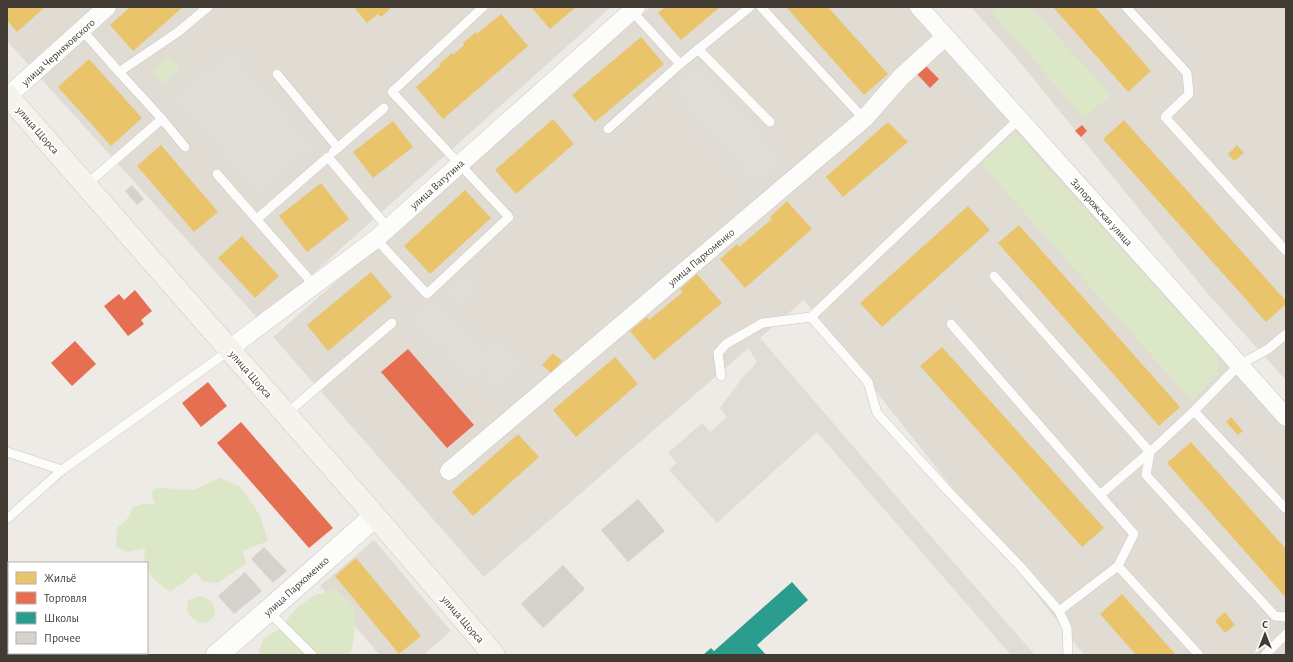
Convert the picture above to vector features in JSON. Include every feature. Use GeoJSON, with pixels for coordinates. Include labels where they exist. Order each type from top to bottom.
{"type":"FeatureCollection","features":[{"type":"Feature","properties":{"kind":"main road","name":"улица Щорса"},"geometry":{"type":"LineString","coordinates":[[8,95],[375,516],[494,655]]}},
{"type":"Feature","properties":{"kind":"street","name":"улица Черняховского"},"geometry":{"type":"LineString","coordinates":[[8,95],[108,7]]}},
{"type":"Feature","properties":{"kind":"street","name":"Запорожская улица"},"geometry":{"type":"LineString","coordinates":[[919,7],[1286,418]]}},
{"type":"Feature","properties":{"kind":"street","name":"улица Ватутина"},"geometry":{"type":"LineString","coordinates":[[230,350],[241,340],[382,233],[634,9]]}},
{"type":"Feature","properties":{"kind":"street","name":"улица Пархоменко"},"geometry":{"type":"LineString","coordinates":[[449,471],[864,118],[901,77],[945,37]]}},
{"type":"Feature","properties":{"kind":"street","name":"улица Пархоменко"},"geometry":{"type":"LineString","coordinates":[[217,655],[375,516]]}},
{"type":"Feature","properties":{"kind":"lane"},"geometry":{"type":"LineString","coordinates":[[119,72],[178,32],[208,7]]}},
{"type":"Feature","properties":{"kind":"lane"},"geometry":{"type":"LineString","coordinates":[[328,157],[427,294],[509,217],[392,92],[483,7]]}},
{"type":"Feature","properties":{"kind":"lane"},"geometry":{"type":"LineString","coordinates":[[608,129],[680,64],[750,7]]}},
{"type":"Feature","properties":{"kind":"lane"},"geometry":{"type":"LineString","coordinates":[[761,7],[864,118]]}},
{"type":"Feature","properties":{"kind":"lane"},"geometry":{"type":"LineString","coordinates":[[1126,7],[1187,73],[1189,94],[1165,117],[1286,251]]}},
{"type":"Feature","properties":{"kind":"lane"},"geometry":{"type":"LineString","coordinates":[[634,9],[680,64]]}},
{"type":"Feature","properties":{"kind":"lane"},"geometry":{"type":"LineString","coordinates":[[82,30],[162,119],[185,147]]}},
{"type":"Feature","properties":{"kind":"lane"},"geometry":{"type":"LineString","coordinates":[[698,49],[770,122]]}},
{"type":"Feature","properties":{"kind":"lane"},"geometry":{"type":"LineString","coordinates":[[277,74],[338,148]]}},
{"type":"Feature","properties":{"kind":"lane"},"geometry":{"type":"LineString","coordinates":[[256,219],[384,108]]}},
{"type":"Feature","properties":{"kind":"lane"},"geometry":{"type":"LineString","coordinates":[[86,185],[162,119]]}},
{"type":"Feature","properties":{"kind":"lane"},"geometry":{"type":"LineString","coordinates":[[721,376],[718,353],[726,344],[763,323],[811,317],[1019,119]]}},
{"type":"Feature","properties":{"kind":"lane"},"geometry":{"type":"LineString","coordinates":[[217,174],[314,285]]}},
{"type":"Feature","properties":{"kind":"lane"},"geometry":{"type":"LineString","coordinates":[[994,276],[1150,452]]}},
{"type":"Feature","properties":{"kind":"lane"},"geometry":{"type":"LineString","coordinates":[[811,317],[868,382],[877,413],[948,491],[1019,565],[1059,611],[1067,628],[1068,655]]}},
{"type":"Feature","properties":{"kind":"lane"},"geometry":{"type":"LineString","coordinates":[[286,414],[392,322]]}},
{"type":"Feature","properties":{"kind":"lane"},"geometry":{"type":"LineString","coordinates":[[951,324],[1134,534],[1118,566],[1059,611]]}},
{"type":"Feature","properties":{"kind":"lane"},"geometry":{"type":"LineString","coordinates":[[1100,495],[1150,452],[1194,411],[1239,365],[1268,350],[1286,334]]}},
{"type":"Feature","properties":{"kind":"lane"},"geometry":{"type":"LineString","coordinates":[[7,519],[62,470],[230,350]]}},
{"type":"Feature","properties":{"kind":"lane"},"geometry":{"type":"LineString","coordinates":[[1194,411],[1286,509]]}},
{"type":"Feature","properties":{"kind":"lane"},"geometry":{"type":"LineString","coordinates":[[7,452],[62,470]]}},
{"type":"Feature","properties":{"kind":"lane"},"geometry":{"type":"LineString","coordinates":[[1150,452],[1146,475],[1276,616],[1286,617]]}},
{"type":"Feature","properties":{"kind":"lane"},"geometry":{"type":"LineString","coordinates":[[1118,566],[1198,655]]}},
{"type":"Feature","properties":{"kind":"lane"},"geometry":{"type":"LineString","coordinates":[[268,611],[312,655]]}},
{"type":"Feature","properties":{"kind":"lane"},"geometry":{"type":"LineString","coordinates":[[1265,655],[1286,634]]}},
{"type":"Feature","properties":{"kind":"shaded area"},"geometry":{"type":"Polygon","coordinates":[[[7,7],[611,7],[260,321],[7,41],[7,7]]]}},
{"type":"Feature","properties":{"kind":"shaded area"},"geometry":{"type":"Polygon","coordinates":[[[650,7],[910,7],[1247,379],[1286,419],[1286,655],[1084,655],[804,300],[484,577],[273,337],[650,7]]]}},
{"type":"Feature","properties":{"kind":"shaded area"},"geometry":{"type":"Polygon","coordinates":[[[971,7],[1286,7],[1286,380],[1207,293],[1019,61],[971,7]]]}},
{"type":"Feature","properties":{"kind":"shaded area"},"geometry":{"type":"Polygon","coordinates":[[[230,49],[314,147],[258,195],[174,98],[230,49]]]}},
{"type":"Feature","properties":{"kind":"shaded area"},"geometry":{"type":"Polygon","coordinates":[[[696,65],[712,80],[784,159],[755,183],[691,116],[673,84],[696,65]]]}},
{"type":"Feature","properties":{"kind":"shaded area"},"geometry":{"type":"Polygon","coordinates":[[[464,276],[479,291],[462,304],[448,298],[450,285],[464,276]]]}},
{"type":"Feature","properties":{"kind":"shaded area"},"geometry":{"type":"Polygon","coordinates":[[[432,300],[482,347],[495,339],[524,365],[496,389],[482,372],[471,382],[436,341],[430,345],[406,319],[432,300]]]}},
{"type":"Feature","properties":{"kind":"shaded area"},"geometry":{"type":"Polygon","coordinates":[[[755,332],[1035,655],[1011,655],[817,432],[717,523],[669,470],[677,463],[668,453],[702,423],[710,432],[727,417],[720,408],[743,377],[757,362],[743,340],[755,332]]]}},
{"type":"Feature","properties":{"kind":"shaded area"},"geometry":{"type":"Polygon","coordinates":[[[374,540],[451,631],[423,655],[380,655],[320,586],[374,540]]]}},
{"type":"Feature","properties":{"kind":"green space"},"geometry":{"type":"Polygon","coordinates":[[[998,7],[1030,7],[1111,95],[1084,118],[992,12],[998,7]]]}},
{"type":"Feature","properties":{"kind":"green space"},"geometry":{"type":"Polygon","coordinates":[[[169,55],[180,68],[163,84],[152,70],[169,55]]]}},
{"type":"Feature","properties":{"kind":"green space"},"geometry":{"type":"Polygon","coordinates":[[[1015,132],[1218,356],[1218,374],[1192,401],[981,164],[1015,132]]]}},
{"type":"Feature","properties":{"kind":"green space"},"geometry":{"type":"Polygon","coordinates":[[[220,478],[239,486],[260,516],[268,541],[243,551],[246,564],[217,583],[203,582],[195,572],[187,580],[170,592],[155,580],[149,572],[148,562],[144,562],[145,548],[127,552],[116,547],[117,528],[129,517],[133,507],[142,504],[155,504],[151,493],[158,487],[184,490],[195,489],[220,478]]]}},
{"type":"Feature","properties":{"kind":"green space"},"geometry":{"type":"Polygon","coordinates":[[[336,589],[354,606],[355,631],[350,655],[260,655],[259,651],[263,639],[278,630],[299,606],[315,595],[336,589]]]}},
{"type":"Feature","properties":{"kind":"green space"},"geometry":{"type":"Polygon","coordinates":[[[200,596],[210,600],[214,607],[215,615],[208,622],[198,623],[191,616],[187,608],[188,600],[200,596]]]}},
{"type":"Feature","properties":{"kind":"building: Жильё"},"geometry":{"type":"Polygon","coordinates":[[[7,7],[45,7],[17,32],[7,20],[7,7]]]}},
{"type":"Feature","properties":{"kind":"building: Жильё"},"geometry":{"type":"Polygon","coordinates":[[[130,7],[183,7],[133,51],[110,25],[130,7]]]}},
{"type":"Feature","properties":{"kind":"building: Жильё"},"geometry":{"type":"Polygon","coordinates":[[[354,7],[392,7],[381,17],[378,14],[367,23],[354,7]]]}},
{"type":"Feature","properties":{"kind":"building: Жильё"},"geometry":{"type":"Polygon","coordinates":[[[531,7],[576,7],[550,29],[531,7]]]}},
{"type":"Feature","properties":{"kind":"building: Жильё"},"geometry":{"type":"Polygon","coordinates":[[[665,7],[720,7],[681,40],[658,13],[665,7]]]}},
{"type":"Feature","properties":{"kind":"building: Жильё"},"geometry":{"type":"Polygon","coordinates":[[[786,7],[828,7],[888,74],[864,95],[786,7]]]}},
{"type":"Feature","properties":{"kind":"building: Жильё"},"geometry":{"type":"Polygon","coordinates":[[[1053,7],[1095,7],[1151,71],[1128,92],[1053,7]]]}},
{"type":"Feature","properties":{"kind":"building: Жильё"},"geometry":{"type":"Polygon","coordinates":[[[501,14],[528,46],[443,119],[416,87],[441,65],[439,64],[452,53],[453,55],[464,45],[463,43],[476,32],[477,34],[501,14]]]}},
{"type":"Feature","properties":{"kind":"building: Жильё"},"geometry":{"type":"Polygon","coordinates":[[[641,37],[664,64],[595,122],[572,95],[641,37]]]}},
{"type":"Feature","properties":{"kind":"building: Жильё"},"geometry":{"type":"Polygon","coordinates":[[[89,59],[142,118],[111,146],[58,87],[89,59]]]}},
{"type":"Feature","properties":{"kind":"building: Жильё"},"geometry":{"type":"Polygon","coordinates":[[[553,119],[574,144],[516,194],[495,170],[553,119]]]}},
{"type":"Feature","properties":{"kind":"building: Жильё"},"geometry":{"type":"Polygon","coordinates":[[[1124,120],[1286,301],[1286,304],[1266,322],[1103,139],[1124,120]]]}},
{"type":"Feature","properties":{"kind":"building: Жильё"},"geometry":{"type":"Polygon","coordinates":[[[393,121],[413,147],[373,178],[353,152],[393,121]]]}},
{"type":"Feature","properties":{"kind":"building: Жильё"},"geometry":{"type":"Polygon","coordinates":[[[888,122],[908,142],[843,197],[826,177],[888,122]]]}},
{"type":"Feature","properties":{"kind":"building: Жильё"},"geometry":{"type":"Polygon","coordinates":[[[161,145],[218,212],[194,232],[137,166],[161,145]]]}},
{"type":"Feature","properties":{"kind":"building: Жильё"},"geometry":{"type":"Polygon","coordinates":[[[1237,145],[1244,153],[1234,161],[1228,154],[1237,145]]]}},
{"type":"Feature","properties":{"kind":"building: Жильё"},"geometry":{"type":"Polygon","coordinates":[[[321,183],[349,219],[307,252],[279,216],[321,183]]]}},
{"type":"Feature","properties":{"kind":"building: Жильё"},"geometry":{"type":"Polygon","coordinates":[[[465,190],[491,218],[430,274],[404,246],[465,190]]]}},
{"type":"Feature","properties":{"kind":"building: Жильё"},"geometry":{"type":"Polygon","coordinates":[[[787,201],[812,229],[745,288],[720,259],[737,244],[739,247],[772,219],[770,217],[787,201]]]}},
{"type":"Feature","properties":{"kind":"building: Жильё"},"geometry":{"type":"Polygon","coordinates":[[[968,206],[990,230],[882,327],[860,303],[968,206]]]}},
{"type":"Feature","properties":{"kind":"building: Жильё"},"geometry":{"type":"Polygon","coordinates":[[[1019,225],[1180,407],[1159,426],[998,243],[1019,225]]]}},
{"type":"Feature","properties":{"kind":"building: Жильё"},"geometry":{"type":"Polygon","coordinates":[[[242,236],[279,276],[255,298],[218,258],[242,236]]]}},
{"type":"Feature","properties":{"kind":"building: Жильё"},"geometry":{"type":"Polygon","coordinates":[[[371,272],[392,297],[328,351],[307,325],[371,272]]]}},
{"type":"Feature","properties":{"kind":"building: Жильё"},"geometry":{"type":"Polygon","coordinates":[[[697,274],[722,303],[654,360],[630,331],[647,317],[649,320],[683,292],[680,289],[697,274]]]}},
{"type":"Feature","properties":{"kind":"building: Жильё"},"geometry":{"type":"Polygon","coordinates":[[[942,347],[1104,528],[1082,547],[920,366],[942,347]]]}},
{"type":"Feature","properties":{"kind":"building: Жильё"},"geometry":{"type":"Polygon","coordinates":[[[553,353],[562,361],[551,373],[542,365],[553,353]]]}},
{"type":"Feature","properties":{"kind":"building: Жильё"},"geometry":{"type":"Polygon","coordinates":[[[615,357],[638,384],[576,437],[553,410],[615,357]]]}},
{"type":"Feature","properties":{"kind":"building: Жильё"},"geometry":{"type":"Polygon","coordinates":[[[1231,417],[1243,431],[1238,435],[1226,422],[1231,417]]]}},
{"type":"Feature","properties":{"kind":"building: Жильё"},"geometry":{"type":"Polygon","coordinates":[[[518,434],[539,457],[473,516],[452,492],[518,434]]]}},
{"type":"Feature","properties":{"kind":"building: Жильё"},"geometry":{"type":"Polygon","coordinates":[[[1191,442],[1286,549],[1286,598],[1167,463],[1191,442]]]}},
{"type":"Feature","properties":{"kind":"building: Жильё"},"geometry":{"type":"Polygon","coordinates":[[[356,558],[421,636],[399,654],[335,576],[356,558]]]}},
{"type":"Feature","properties":{"kind":"building: Жильё"},"geometry":{"type":"Polygon","coordinates":[[[1122,594],[1176,655],[1136,655],[1100,614],[1122,594]]]}},
{"type":"Feature","properties":{"kind":"building: Жильё"},"geometry":{"type":"Polygon","coordinates":[[[1225,612],[1235,625],[1225,633],[1215,621],[1225,612]]]}},
{"type":"Feature","properties":{"kind":"building: Торговля"},"geometry":{"type":"Polygon","coordinates":[[[925,65],[939,79],[930,88],[916,73],[925,65]]]}},
{"type":"Feature","properties":{"kind":"building: Торговля"},"geometry":{"type":"Polygon","coordinates":[[[1082,125],[1087,131],[1081,137],[1075,131],[1082,125]]]}},
{"type":"Feature","properties":{"kind":"building: Торговля"},"geometry":{"type":"Polygon","coordinates":[[[135,290],[152,311],[141,320],[144,324],[128,336],[104,306],[119,294],[124,300],[135,290]]]}},
{"type":"Feature","properties":{"kind":"building: Торговля"},"geometry":{"type":"Polygon","coordinates":[[[75,341],[96,364],[72,386],[51,363],[75,341]]]}},
{"type":"Feature","properties":{"kind":"building: Торговля"},"geometry":{"type":"Polygon","coordinates":[[[408,349],[474,425],[447,448],[381,372],[408,349]]]}},
{"type":"Feature","properties":{"kind":"building: Торговля"},"geometry":{"type":"Polygon","coordinates":[[[208,382],[227,406],[201,427],[182,403],[208,382]]]}},
{"type":"Feature","properties":{"kind":"building: Торговля"},"geometry":{"type":"Polygon","coordinates":[[[241,422],[333,528],[309,548],[217,443],[241,422]]]}},
{"type":"Feature","properties":{"kind":"building: Школы"},"geometry":{"type":"Polygon","coordinates":[[[792,582],[808,600],[757,645],[766,655],[703,655],[711,648],[714,651],[792,582]]]}},
{"type":"Feature","properties":{"kind":"building: Прочее"},"geometry":{"type":"Polygon","coordinates":[[[132,185],[144,199],[137,205],[125,191],[132,185]]]}},
{"type":"Feature","properties":{"kind":"building: Прочее"},"geometry":{"type":"Polygon","coordinates":[[[638,499],[665,531],[628,562],[601,530],[638,499]]]}},
{"type":"Feature","properties":{"kind":"building: Прочее"},"geometry":{"type":"Polygon","coordinates":[[[264,547],[287,571],[273,583],[251,559],[264,547]]]}},
{"type":"Feature","properties":{"kind":"building: Прочее"},"geometry":{"type":"Polygon","coordinates":[[[563,565],[585,589],[543,628],[521,604],[563,565]]]}},
{"type":"Feature","properties":{"kind":"building: Прочее"},"geometry":{"type":"Polygon","coordinates":[[[245,572],[262,591],[234,614],[218,596],[245,572]]]}}]}
